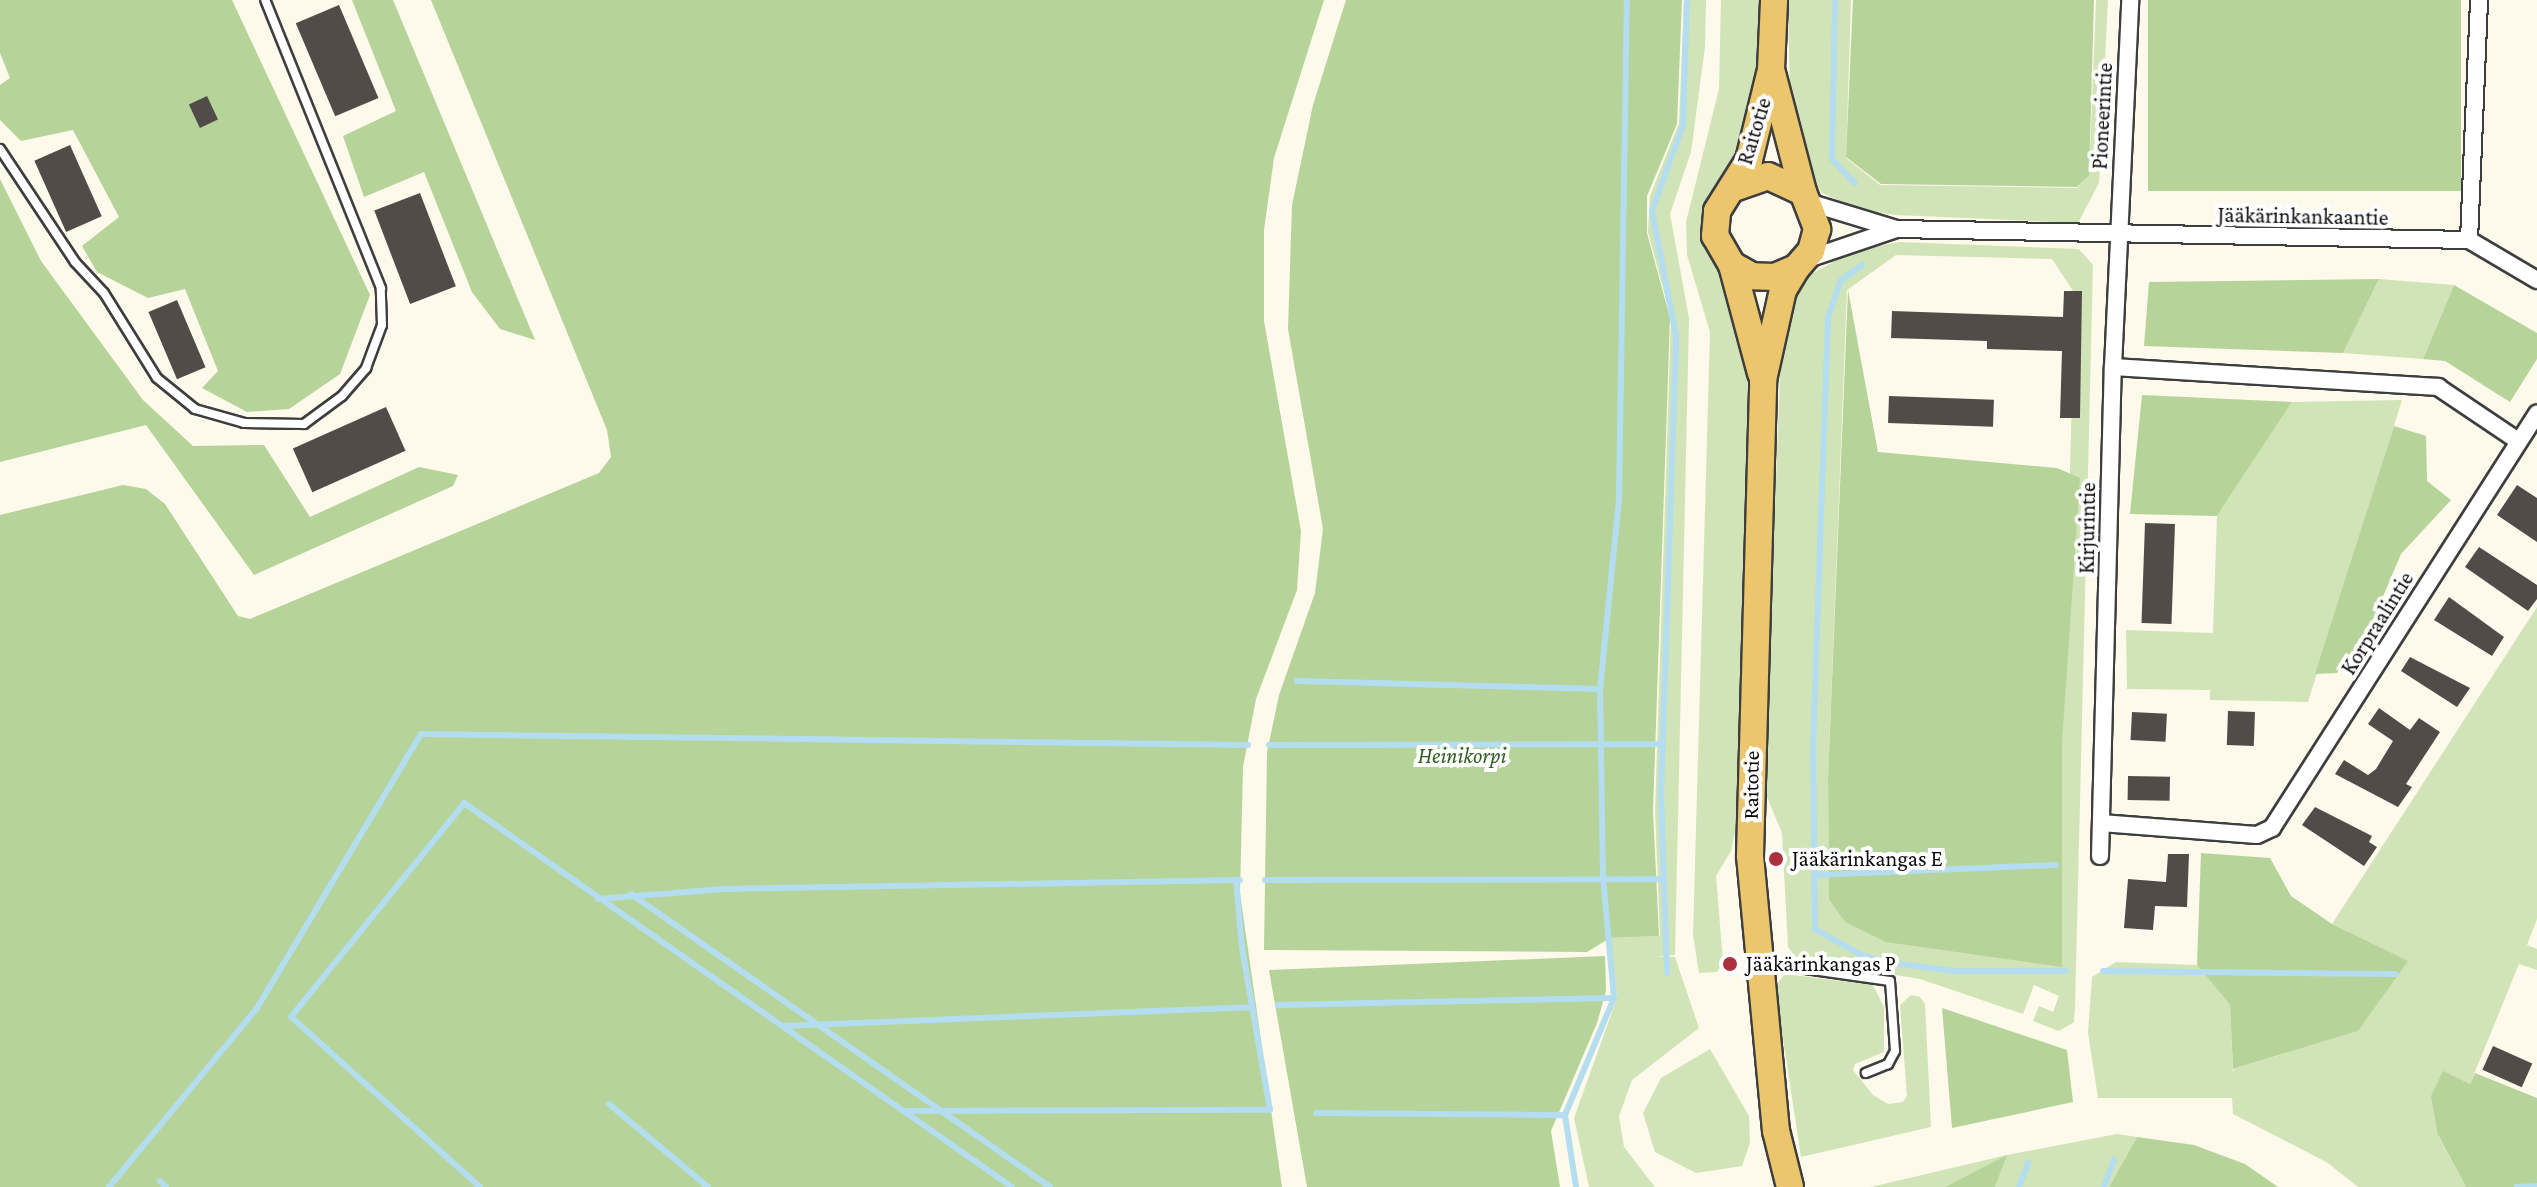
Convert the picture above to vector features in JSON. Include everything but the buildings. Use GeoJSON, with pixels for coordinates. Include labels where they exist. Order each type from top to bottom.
{"type":"FeatureCollection","features":[{"type":"Feature","properties":{"kind":"main road","name":"Raitotie"},"geometry":{"type":"LineString","coordinates":[[1763,380],[1732,265],[1719,247],[1715,224],[1749,160],[1771,70],[1774,0]]}},
{"type":"Feature","properties":{"kind":"main road","name":"Raitotie"},"geometry":{"type":"LineString","coordinates":[[1771,70],[1817,229],[1783,290],[1763,380],[1750,841],[1758,963],[1776,1131],[1790,1187]]}},
{"type":"Feature","properties":{"kind":"main road","name":"Raitotie"},"geometry":{"type":"LineString","coordinates":[[1731,189],[1768,176],[1807,198]]}},
{"type":"Feature","properties":{"kind":"main road"},"geometry":{"type":"LineString","coordinates":[[1732,265],[1763,278],[1800,264]]}},
{"type":"Feature","properties":{"kind":"street","name":"Pioneerintie"},"geometry":{"type":"LineString","coordinates":[[2118,235],[2130,0]]}},
{"type":"Feature","properties":{"kind":"street"},"geometry":{"type":"LineString","coordinates":[[2479,0],[2469,240],[2537,280]]}},
{"type":"Feature","properties":{"kind":"street","name":"Jääkärinkankaantie"},"geometry":{"type":"LineString","coordinates":[[1807,198],[1896,229],[2469,240]]}},
{"type":"Feature","properties":{"kind":"street","name":"Jääkärinkankaantie"},"geometry":{"type":"LineString","coordinates":[[1800,264],[1896,229]]}},
{"type":"Feature","properties":{"kind":"street","name":"Kirjurintie"},"geometry":{"type":"LineString","coordinates":[[2100,856],[2118,235]]}},
{"type":"Feature","properties":{"kind":"street"},"geometry":{"type":"LineString","coordinates":[[2113,367],[2438,387],[2518,441]]}},
{"type":"Feature","properties":{"kind":"street","name":"Korpraalintie"},"geometry":{"type":"LineString","coordinates":[[2101,823],[2257,835],[2272,828],[2537,413]]}},
{"type":"Feature","properties":{"kind":"lane"},"geometry":{"type":"LineString","coordinates":[[0,149],[75,262],[104,293],[157,378],[195,409],[244,423],[304,424],[342,396],[366,368],[382,325],[381,288],[265,0]]}},
{"type":"Feature","properties":{"kind":"lane"},"geometry":{"type":"LineString","coordinates":[[1758,963],[1890,981],[1895,1051],[1888,1064],[1866,1073]]}},
{"type":"Feature","properties":{"kind":"green space"},"geometry":{"type":"Polygon","coordinates":[[[0,0],[232,0],[370,295],[340,374],[289,409],[247,412],[202,388],[218,371],[185,289],[148,298],[97,272],[82,246],[119,217],[73,130],[21,141],[0,120],[0,85],[10,78],[0,53],[0,0]]]}},
{"type":"Feature","properties":{"kind":"green space"},"geometry":{"type":"Polygon","coordinates":[[[352,0],[393,0],[535,340],[500,329],[472,292],[424,172],[364,197],[343,136],[396,111],[352,0]]]}},
{"type":"Feature","properties":{"kind":"green space"},"geometry":{"type":"Polygon","coordinates":[[[431,0],[1324,0],[1274,158],[1264,230],[1264,321],[1301,531],[1297,590],[1256,699],[1243,767],[1240,893],[1282,1187],[0,1187],[0,515],[123,485],[146,489],[165,504],[238,616],[250,619],[599,473],[611,457],[607,430],[431,0]]]}},
{"type":"Feature","properties":{"kind":"green space","name":"Heinikorpi"},"geometry":{"type":"Polygon","coordinates":[[[1346,0],[1682,0],[1677,124],[1647,196],[1647,233],[1670,318],[1653,811],[1659,936],[1610,938],[1587,952],[1264,950],[1267,752],[1279,695],[1315,593],[1323,529],[1288,329],[1292,205],[1313,105],[1346,0]]]}},
{"type":"Feature","properties":{"kind":"green space"},"geometry":{"type":"Polygon","coordinates":[[[1684,0],[1706,0],[1705,47],[1691,152],[1670,214],[1689,318],[1675,955],[1655,957],[1675,957],[1699,1028],[1632,1080],[1619,1116],[1624,1147],[1655,1187],[1589,1187],[1574,1118],[1617,998],[1610,938],[1660,936],[1655,811],[1671,318],[1648,232],[1650,196],[1679,123],[1684,0]]]}},
{"type":"Feature","properties":{"kind":"green space"},"geometry":{"type":"Polygon","coordinates":[[[1721,0],[1763,0],[1750,132],[1739,158],[1709,200],[1750,377],[1737,823],[1731,851],[1716,876],[1723,962],[1717,972],[1699,973],[1693,935],[1710,332],[1687,255],[1686,222],[1719,89],[1721,0]]]}},
{"type":"Feature","properties":{"kind":"green space"},"geometry":{"type":"Polygon","coordinates":[[[1788,0],[1851,0],[1846,158],[1880,185],[2077,188],[2089,176],[2096,0],[2108,0],[2099,183],[2078,223],[1896,215],[1861,210],[1822,193],[1811,178],[1790,102],[1788,0]]]}},
{"type":"Feature","properties":{"kind":"green space"},"geometry":{"type":"Polygon","coordinates":[[[1853,0],[2094,0],[2089,176],[2077,187],[1881,184],[1846,157],[1853,0]]]}},
{"type":"Feature","properties":{"kind":"green space"},"geometry":{"type":"Polygon","coordinates":[[[2148,0],[2461,0],[2461,191],[2148,191],[2148,0]]]}},
{"type":"Feature","properties":{"kind":"green space"},"geometry":{"type":"Polygon","coordinates":[[[0,179],[41,261],[143,400],[193,446],[264,445],[310,517],[419,467],[458,475],[453,486],[254,575],[146,425],[0,462],[0,179]]]}},
{"type":"Feature","properties":{"kind":"green space"},"geometry":{"type":"Polygon","coordinates":[[[1899,242],[2079,249],[2093,265],[2075,1008],[2074,1022],[2059,1031],[2033,1021],[2039,1006],[2053,1012],[2059,996],[2034,985],[2023,1014],[1920,979],[1797,959],[1788,947],[1782,833],[1764,790],[1781,351],[1788,311],[1804,278],[1853,251],[1899,242]],[[1896,255],[1847,290],[1828,779],[1829,899],[2062,966],[2062,742],[2075,294],[2052,259],[1896,255]]]}},
{"type":"Feature","properties":{"kind":"green space"},"geometry":{"type":"Polygon","coordinates":[[[2379,279],[2454,285],[2423,359],[2343,353],[2379,279]]]}},
{"type":"Feature","properties":{"kind":"green space"},"geometry":{"type":"Polygon","coordinates":[[[2379,279],[2343,353],[2144,346],[2149,282],[2379,279]]]}},
{"type":"Feature","properties":{"kind":"green space"},"geometry":{"type":"Polygon","coordinates":[[[2454,285],[2537,333],[2537,359],[2510,402],[2445,361],[2423,359],[2454,285]]]}},
{"type":"Feature","properties":{"kind":"green space"},"geometry":{"type":"Polygon","coordinates":[[[1848,290],[1878,452],[2057,468],[2080,478],[2062,742],[2062,967],[1886,942],[1845,922],[1829,899],[1828,779],[1848,290]]]}},
{"type":"Feature","properties":{"kind":"green space"},"geometry":{"type":"Polygon","coordinates":[[[2142,395],[2292,402],[2217,516],[2130,514],[2142,395]]]}},
{"type":"Feature","properties":{"kind":"green space"},"geometry":{"type":"Polygon","coordinates":[[[2402,400],[2308,702],[2210,700],[2210,690],[2127,689],[2126,630],[2213,633],[2217,516],[2292,402],[2402,400]]]}},
{"type":"Feature","properties":{"kind":"green space"},"geometry":{"type":"Polygon","coordinates":[[[2394,426],[2426,436],[2427,481],[2451,500],[2401,554],[2368,632],[2337,673],[2315,674],[2394,426]]]}},
{"type":"Feature","properties":{"kind":"green space"},"geometry":{"type":"Polygon","coordinates":[[[2537,607],[2537,919],[2527,945],[2537,949],[2537,970],[2519,964],[2470,1084],[2438,1136],[2466,1187],[2358,1187],[2328,1163],[2233,1114],[2232,1098],[2098,1098],[2088,1033],[2092,977],[2116,962],[2197,965],[2230,1005],[2233,1073],[2234,1069],[2358,1031],[2349,932],[2332,924],[2537,607]]]}},
{"type":"Feature","properties":{"kind":"green space"},"geometry":{"type":"Polygon","coordinates":[[[2201,853],[2270,858],[2291,896],[2332,924],[2408,961],[2358,1031],[2233,1069],[2230,1005],[2197,965],[2201,853]]]}},
{"type":"Feature","properties":{"kind":"green space"},"geometry":{"type":"Polygon","coordinates":[[[1605,956],[1606,991],[1597,1023],[1551,1131],[1560,1187],[1307,1187],[1269,970],[1605,956]]]}},
{"type":"Feature","properties":{"kind":"green space"},"geometry":{"type":"Polygon","coordinates":[[[1785,974],[1873,985],[1884,1007],[1884,1052],[1855,1064],[1853,1070],[1873,1095],[1888,1104],[1903,1102],[1907,1096],[1900,1005],[1911,995],[1920,997],[1925,1004],[1931,1127],[1801,1157],[1775,986],[1785,974]]]}},
{"type":"Feature","properties":{"kind":"green space"},"geometry":{"type":"Polygon","coordinates":[[[1942,1008],[2067,1050],[2073,1102],[1952,1128],[1942,1008]]]}},
{"type":"Feature","properties":{"kind":"green space"},"geometry":{"type":"Polygon","coordinates":[[[1710,1049],[1749,1116],[1750,1143],[1742,1166],[1696,1173],[1655,1152],[1643,1113],[1661,1078],[1710,1049]]]}},
{"type":"Feature","properties":{"kind":"green space"},"geometry":{"type":"Polygon","coordinates":[[[2443,1071],[2470,1084],[2475,1073],[2537,1098],[2537,1187],[2466,1187],[2438,1135],[2431,1096],[2443,1071]]]}},
{"type":"Feature","properties":{"kind":"green space"},"geometry":{"type":"Polygon","coordinates":[[[2117,1134],[2137,1137],[2109,1187],[1995,1187],[2006,1156],[1945,1187],[1871,1187],[2007,1155],[2117,1134]]]}},
{"type":"Feature","properties":{"kind":"green space"},"geometry":{"type":"Polygon","coordinates":[[[2137,1137],[2194,1145],[2245,1164],[2278,1187],[2109,1187],[2137,1137]]]}},
{"type":"Feature","properties":{"kind":"green space"},"geometry":{"type":"Polygon","coordinates":[[[2007,1155],[1995,1187],[1945,1187],[2007,1155]]]}},
{"type":"Feature","properties":{"kind":"waterway"},"geometry":{"type":"LineString","coordinates":[[1576,1187],[1565,1115],[1614,998],[1603,878],[1600,689],[1619,499],[1627,0]]}},
{"type":"Feature","properties":{"kind":"waterway"},"geometry":{"type":"LineString","coordinates":[[1667,973],[1661,794],[1676,336],[1652,211],[1683,125],[1687,0]]}},
{"type":"Feature","properties":{"kind":"waterway"},"geometry":{"type":"LineString","coordinates":[[1835,0],[1832,159],[1854,183]]}},
{"type":"Feature","properties":{"kind":"waterway"},"geometry":{"type":"LineString","coordinates":[[1862,265],[1841,280],[1828,317],[1813,741],[1815,929],[1859,954],[1885,962],[1953,971],[2066,971]]}},
{"type":"Feature","properties":{"kind":"waterway"},"geometry":{"type":"LineString","coordinates":[[1297,681],[1600,689]]}},
{"type":"Feature","properties":{"kind":"waterway"},"geometry":{"type":"LineString","coordinates":[[109,1187],[257,1008],[421,734],[1248,745]]}},
{"type":"Feature","properties":{"kind":"waterway"},"geometry":{"type":"LineString","coordinates":[[1269,745],[1663,744]]}},
{"type":"Feature","properties":{"kind":"waterway"},"geometry":{"type":"LineString","coordinates":[[480,1187],[291,1017],[464,803],[1012,1187]]}},
{"type":"Feature","properties":{"kind":"waterway"},"geometry":{"type":"LineString","coordinates":[[1815,875],[2056,865]]}},
{"type":"Feature","properties":{"kind":"waterway"},"geometry":{"type":"LineString","coordinates":[[1265,880],[1664,879]]}},
{"type":"Feature","properties":{"kind":"waterway"},"geometry":{"type":"LineString","coordinates":[[903,1111],[1270,1110],[1242,948],[1236,880]]}},
{"type":"Feature","properties":{"kind":"waterway"},"geometry":{"type":"LineString","coordinates":[[598,899],[721,889],[1240,880]]}},
{"type":"Feature","properties":{"kind":"waterway"},"geometry":{"type":"LineString","coordinates":[[631,894],[1050,1187]]}},
{"type":"Feature","properties":{"kind":"waterway"},"geometry":{"type":"LineString","coordinates":[[2103,971],[2395,974]]}},
{"type":"Feature","properties":{"kind":"waterway"},"geometry":{"type":"LineString","coordinates":[[1278,1005],[1614,998]]}},
{"type":"Feature","properties":{"kind":"waterway"},"geometry":{"type":"LineString","coordinates":[[782,1026],[1251,1007]]}},
{"type":"Feature","properties":{"kind":"waterway"},"geometry":{"type":"LineString","coordinates":[[609,1104],[708,1187]]}},
{"type":"Feature","properties":{"kind":"waterway"},"geometry":{"type":"LineString","coordinates":[[1316,1113],[1565,1115]]}},
{"type":"Feature","properties":{"kind":"waterway"},"geometry":{"type":"LineString","coordinates":[[2104,1187],[2114,1160]]}},
{"type":"Feature","properties":{"kind":"waterway"},"geometry":{"type":"LineString","coordinates":[[2019,1187],[2028,1163]]}},
{"type":"Feature","properties":{"kind":"waterway"},"geometry":{"type":"LineString","coordinates":[[160,1181],[166,1187]]}},
{"type":"Feature","properties":{"kind":"waterway"},"geometry":{"type":"LineString","coordinates":[[2517,1187],[2537,1186]]}},
{"type":"Feature","properties":{"kind":"place","name":"Jääkärinkangas E"},"geometry":{"type":"Point","coordinates":[1776,859]}},
{"type":"Feature","properties":{"kind":"place","name":"Jääkärinkangas P"},"geometry":{"type":"Point","coordinates":[1730,964]}}]}
